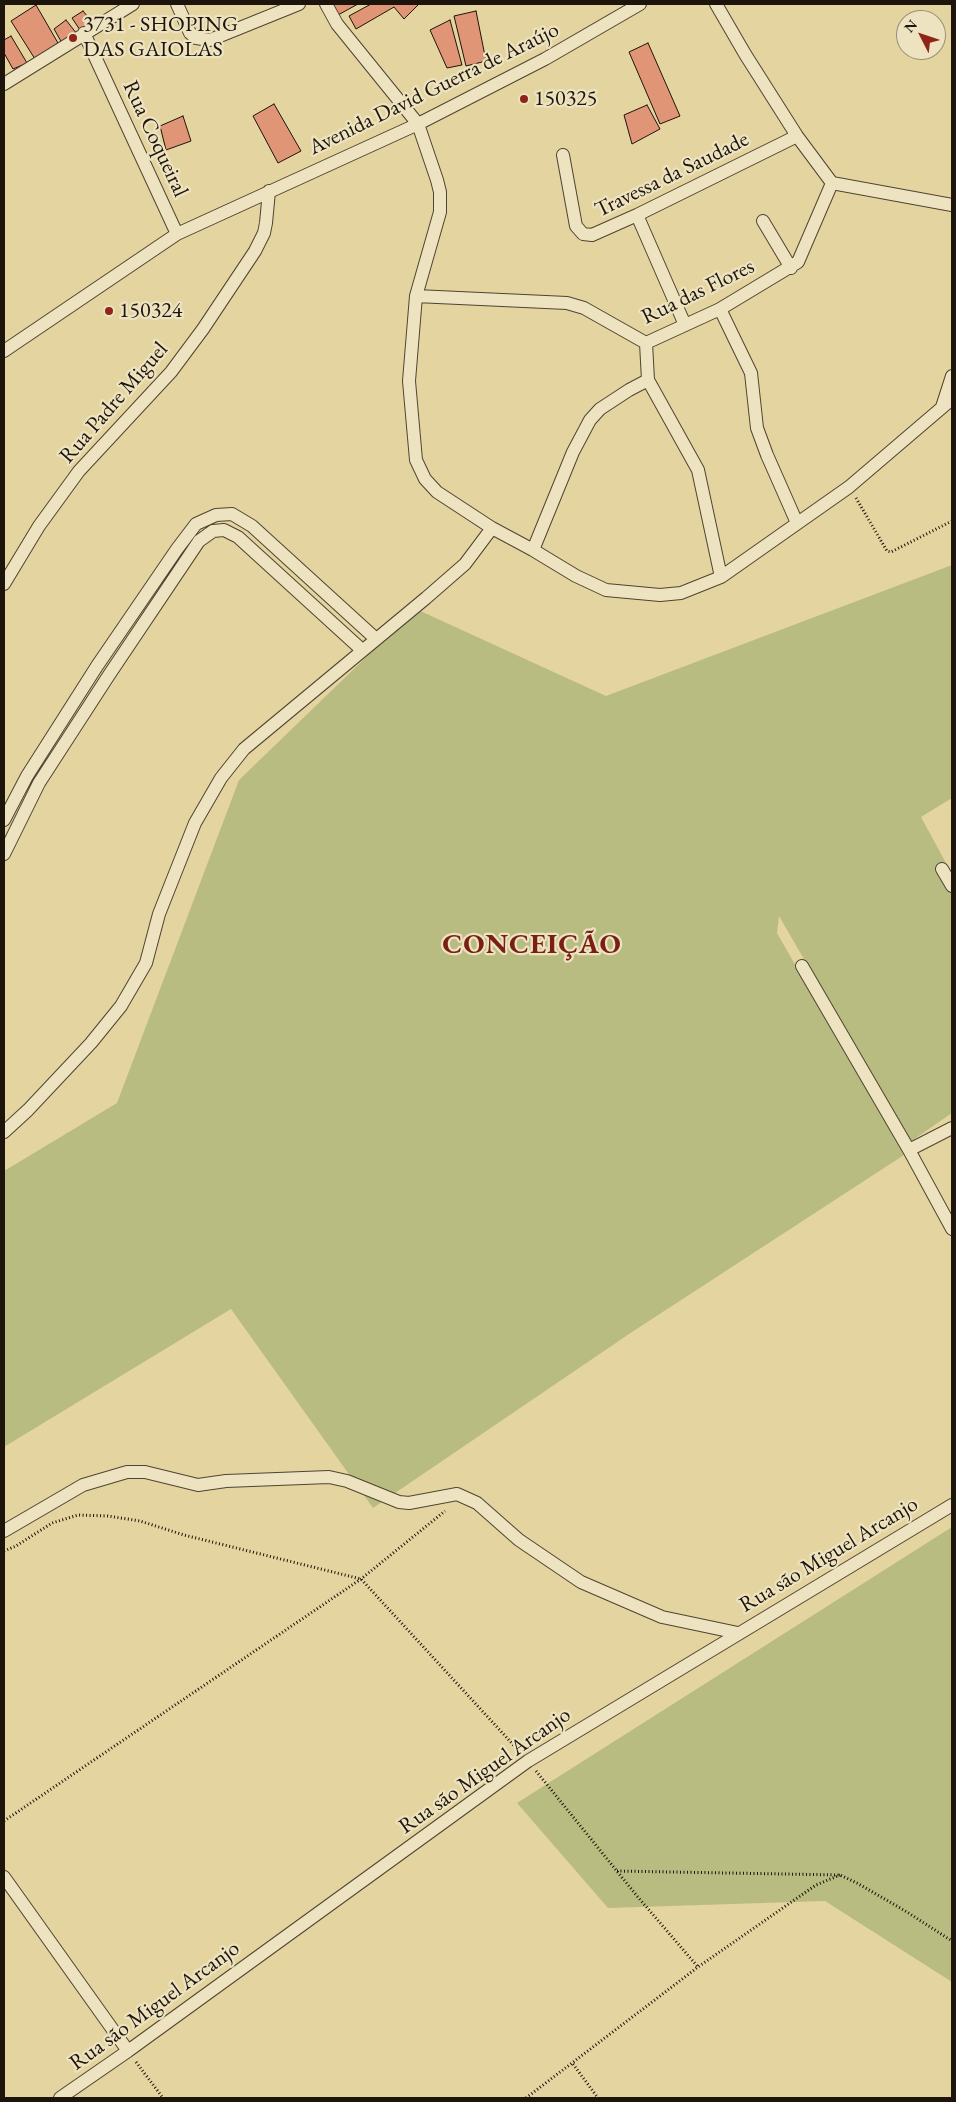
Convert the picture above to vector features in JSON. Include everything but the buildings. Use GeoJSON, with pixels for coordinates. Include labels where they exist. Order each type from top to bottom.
{"type":"FeatureCollection","features":[{"type":"Feature","properties":{"kind":"street"},"geometry":{"type":"LineString","coordinates":[[4,84],[133,4]]}},
{"type":"Feature","properties":{"kind":"street"},"geometry":{"type":"LineString","coordinates":[[177,4],[190,32],[196,38],[210,40],[299,4]]}},
{"type":"Feature","properties":{"kind":"street"},"geometry":{"type":"LineString","coordinates":[[326,4],[337,24],[418,124],[440,192],[440,212],[416,296],[409,381],[416,460],[425,479],[437,492],[492,528],[576,576],[606,590],[660,595],[681,593],[721,576],[850,487],[947,403],[952,376]]}},
{"type":"Feature","properties":{"kind":"street","name":"Avenida David Guerra de Araújo"},"geometry":{"type":"LineString","coordinates":[[4,351],[177,234],[269,190],[418,124],[545,59],[640,4]]}},
{"type":"Feature","properties":{"kind":"street"},"geometry":{"type":"LineString","coordinates":[[716,4],[797,136],[832,183],[952,205]]}},
{"type":"Feature","properties":{"kind":"street","name":"Rua Coqueiral"},"geometry":{"type":"LineString","coordinates":[[84,33],[177,234]]}},
{"type":"Feature","properties":{"kind":"street","name":"Travessa da Saudade"},"geometry":{"type":"LineString","coordinates":[[563,155],[576,226],[583,234],[592,235],[637,215],[797,136]]}},
{"type":"Feature","properties":{"kind":"street","name":"Rua das Flores"},"geometry":{"type":"LineString","coordinates":[[416,296],[567,303],[584,308],[646,343],[720,309],[791,268],[798,262],[832,183]]}},
{"type":"Feature","properties":{"kind":"street","name":"Rua Padre Miguel"},"geometry":{"type":"LineString","coordinates":[[4,584],[39,526],[79,471],[170,372],[203,329],[255,252],[264,234],[269,190]]}},
{"type":"Feature","properties":{"kind":"street"},"geometry":{"type":"LineString","coordinates":[[637,215],[685,325]]}},
{"type":"Feature","properties":{"kind":"street"},"geometry":{"type":"LineString","coordinates":[[763,221],[791,268]]}},
{"type":"Feature","properties":{"kind":"street"},"geometry":{"type":"LineString","coordinates":[[720,309],[751,373],[758,428],[767,455],[797,523]]}},
{"type":"Feature","properties":{"kind":"street"},"geometry":{"type":"LineString","coordinates":[[646,343],[648,380],[698,470],[721,576]]}},
{"type":"Feature","properties":{"kind":"street"},"geometry":{"type":"LineString","coordinates":[[533,550],[557,488],[590,420],[600,410],[629,390],[648,380]]}},
{"type":"Feature","properties":{"kind":"street"},"geometry":{"type":"LineString","coordinates":[[4,820],[26,776],[97,666],[177,549],[196,524],[216,514],[232,514],[252,526],[376,639]]}},
{"type":"Feature","properties":{"kind":"street"},"geometry":{"type":"LineString","coordinates":[[4,1132],[28,1110],[92,1043],[121,1006],[146,963],[159,914],[195,823],[221,778],[244,749],[465,564],[492,528]]}},
{"type":"Feature","properties":{"kind":"street"},"geometry":{"type":"LineString","coordinates":[[4,854],[39,783],[199,541],[213,531],[224,530],[238,537],[362,650]]}},
{"type":"Feature","properties":{"kind":"street"},"geometry":{"type":"LineString","coordinates":[[942,869],[952,886]]}},
{"type":"Feature","properties":{"kind":"street"},"geometry":{"type":"LineString","coordinates":[[802,966],[909,1150],[952,1229]]}},
{"type":"Feature","properties":{"kind":"street"},"geometry":{"type":"LineString","coordinates":[[909,1150],[952,1128]]}},
{"type":"Feature","properties":{"kind":"street"},"geometry":{"type":"LineString","coordinates":[[4,1531],[83,1485],[127,1472],[145,1472],[198,1485],[226,1481],[329,1477],[347,1481],[399,1502],[409,1504],[452,1494],[464,1496],[477,1503],[519,1540],[581,1582],[662,1617],[738,1633]]}},
{"type":"Feature","properties":{"kind":"street","name":"Rua são Miguel Arcanjo"},"geometry":{"type":"LineString","coordinates":[[60,2098],[128,2051],[528,1761],[952,1505]]}},
{"type":"Feature","properties":{"kind":"street"},"geometry":{"type":"LineString","coordinates":[[4,1877],[128,2051]]}},
{"type":"Feature","properties":{"kind":"path"},"geometry":{"type":"LineString","coordinates":[[850,487],[887,551],[891,552],[952,521]]}},
{"type":"Feature","properties":{"kind":"path"},"geometry":{"type":"LineString","coordinates":[[4,1821],[361,1579],[464,1496]]}},
{"type":"Feature","properties":{"kind":"path"},"geometry":{"type":"LineString","coordinates":[[4,1550],[16,1546],[52,1523],[78,1515],[108,1516],[140,1521],[184,1535],[361,1579],[528,1761],[698,1967]]}},
{"type":"Feature","properties":{"kind":"path"},"geometry":{"type":"LineString","coordinates":[[617,1871],[840,1875],[907,1912],[952,1941]]}},
{"type":"Feature","properties":{"kind":"path"},"geometry":{"type":"LineString","coordinates":[[526,2098],[698,1967],[816,1885],[840,1875]]}},
{"type":"Feature","properties":{"kind":"path"},"geometry":{"type":"LineString","coordinates":[[128,2051],[163,2098]]}},
{"type":"Feature","properties":{"kind":"path"},"geometry":{"type":"LineString","coordinates":[[573,2064],[598,2098]]}},
{"type":"Feature","properties":{"kind":"green space"},"geometry":{"type":"Polygon","coordinates":[[[952,565],[952,798],[921,817],[952,874],[952,1113],[910,1142],[779,916],[777,933],[904,1155],[632,1332],[373,1508],[231,1309],[4,1447],[4,1171],[117,1103],[239,780],[416,609],[606,696],[952,565]]]}},
{"type":"Feature","properties":{"kind":"green space"},"geometry":{"type":"Polygon","coordinates":[[[952,1527],[952,1982],[825,1901],[608,1908],[517,1803],[952,1527]]]}},
{"type":"Feature","properties":{"kind":"place","name":"3731 - SHOPING DAS GAIOLAS"},"geometry":{"type":"Point","coordinates":[73,38]}},
{"type":"Feature","properties":{"kind":"place","name":"150325"},"geometry":{"type":"Point","coordinates":[524,99]}},
{"type":"Feature","properties":{"kind":"place","name":"150324"},"geometry":{"type":"Point","coordinates":[109,311]}},
{"type":"Feature","properties":{"kind":"district","name":"CONCEIÇÃO"},"geometry":{"type":"Point","coordinates":[532,945]}}]}
